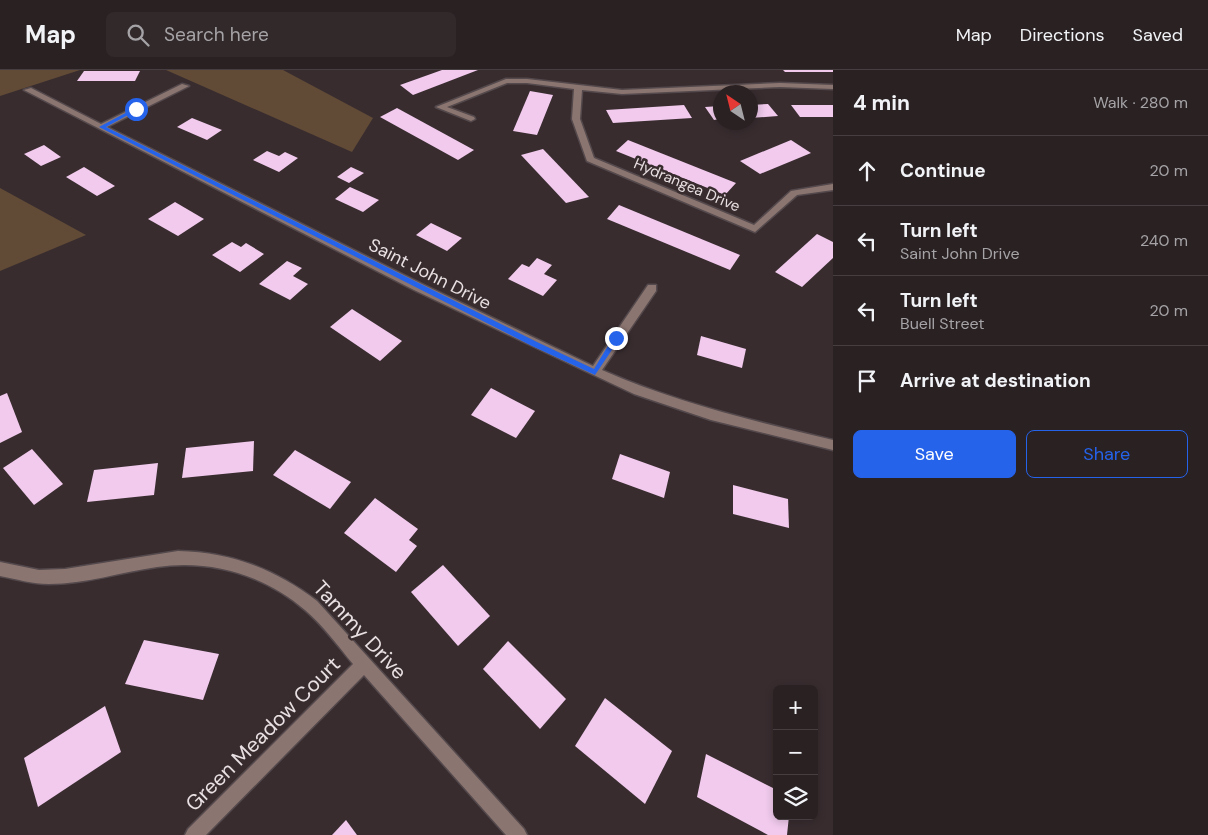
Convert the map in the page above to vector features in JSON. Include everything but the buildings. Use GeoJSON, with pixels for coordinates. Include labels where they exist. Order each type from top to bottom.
{"type":"FeatureCollection","features":[{"type":"Feature","properties":{"kind":"street"},"geometry":{"type":"LineString","coordinates":[[471,119],[440,107],[506,81],[527,81],[622,92],[780,86],[833,86]]}},
{"type":"Feature","properties":{"kind":"street"},"geometry":{"type":"LineString","coordinates":[[102,127],[185,86]]}},
{"type":"Feature","properties":{"kind":"street","name":"Hydrangea Drive"},"geometry":{"type":"LineString","coordinates":[[578,87],[576,119],[590,159],[755,229],[794,193],[833,187]]}},
{"type":"Feature","properties":{"kind":"street","name":"Saint John Drive"},"geometry":{"type":"LineString","coordinates":[[28,90],[418,286],[638,391],[701,412],[833,445]]}},
{"type":"Feature","properties":{"kind":"street"},"geometry":{"type":"LineString","coordinates":[[595,372],[652,288]]}},
{"type":"Feature","properties":{"kind":"street","name":"Tammy Drive"},"geometry":{"type":"LineString","coordinates":[[0,569],[34,576],[51,577],[84,575],[175,558],[206,558],[237,564],[265,574],[295,592],[312,606],[518,835]]}},
{"type":"Feature","properties":{"kind":"street","name":"Green Meadow Court"},"geometry":{"type":"LineString","coordinates":[[194,835],[364,664]]}},
{"type":"Feature","properties":{"kind":"shaded area"},"geometry":{"type":"Polygon","coordinates":[[[0,70],[80,70],[0,96],[0,70]]]}},
{"type":"Feature","properties":{"kind":"shaded area"},"geometry":{"type":"Polygon","coordinates":[[[166,70],[283,70],[373,118],[352,152],[166,70]]]}},
{"type":"Feature","properties":{"kind":"shaded area"},"geometry":{"type":"Polygon","coordinates":[[[0,188],[86,235],[0,271],[0,188]]]}},
{"type":"Feature","properties":{"kind":"route"},"geometry":{"type":"LineString","coordinates":[[136,109],[102,127],[535,344],[595,372],[616,338]]}}]}
